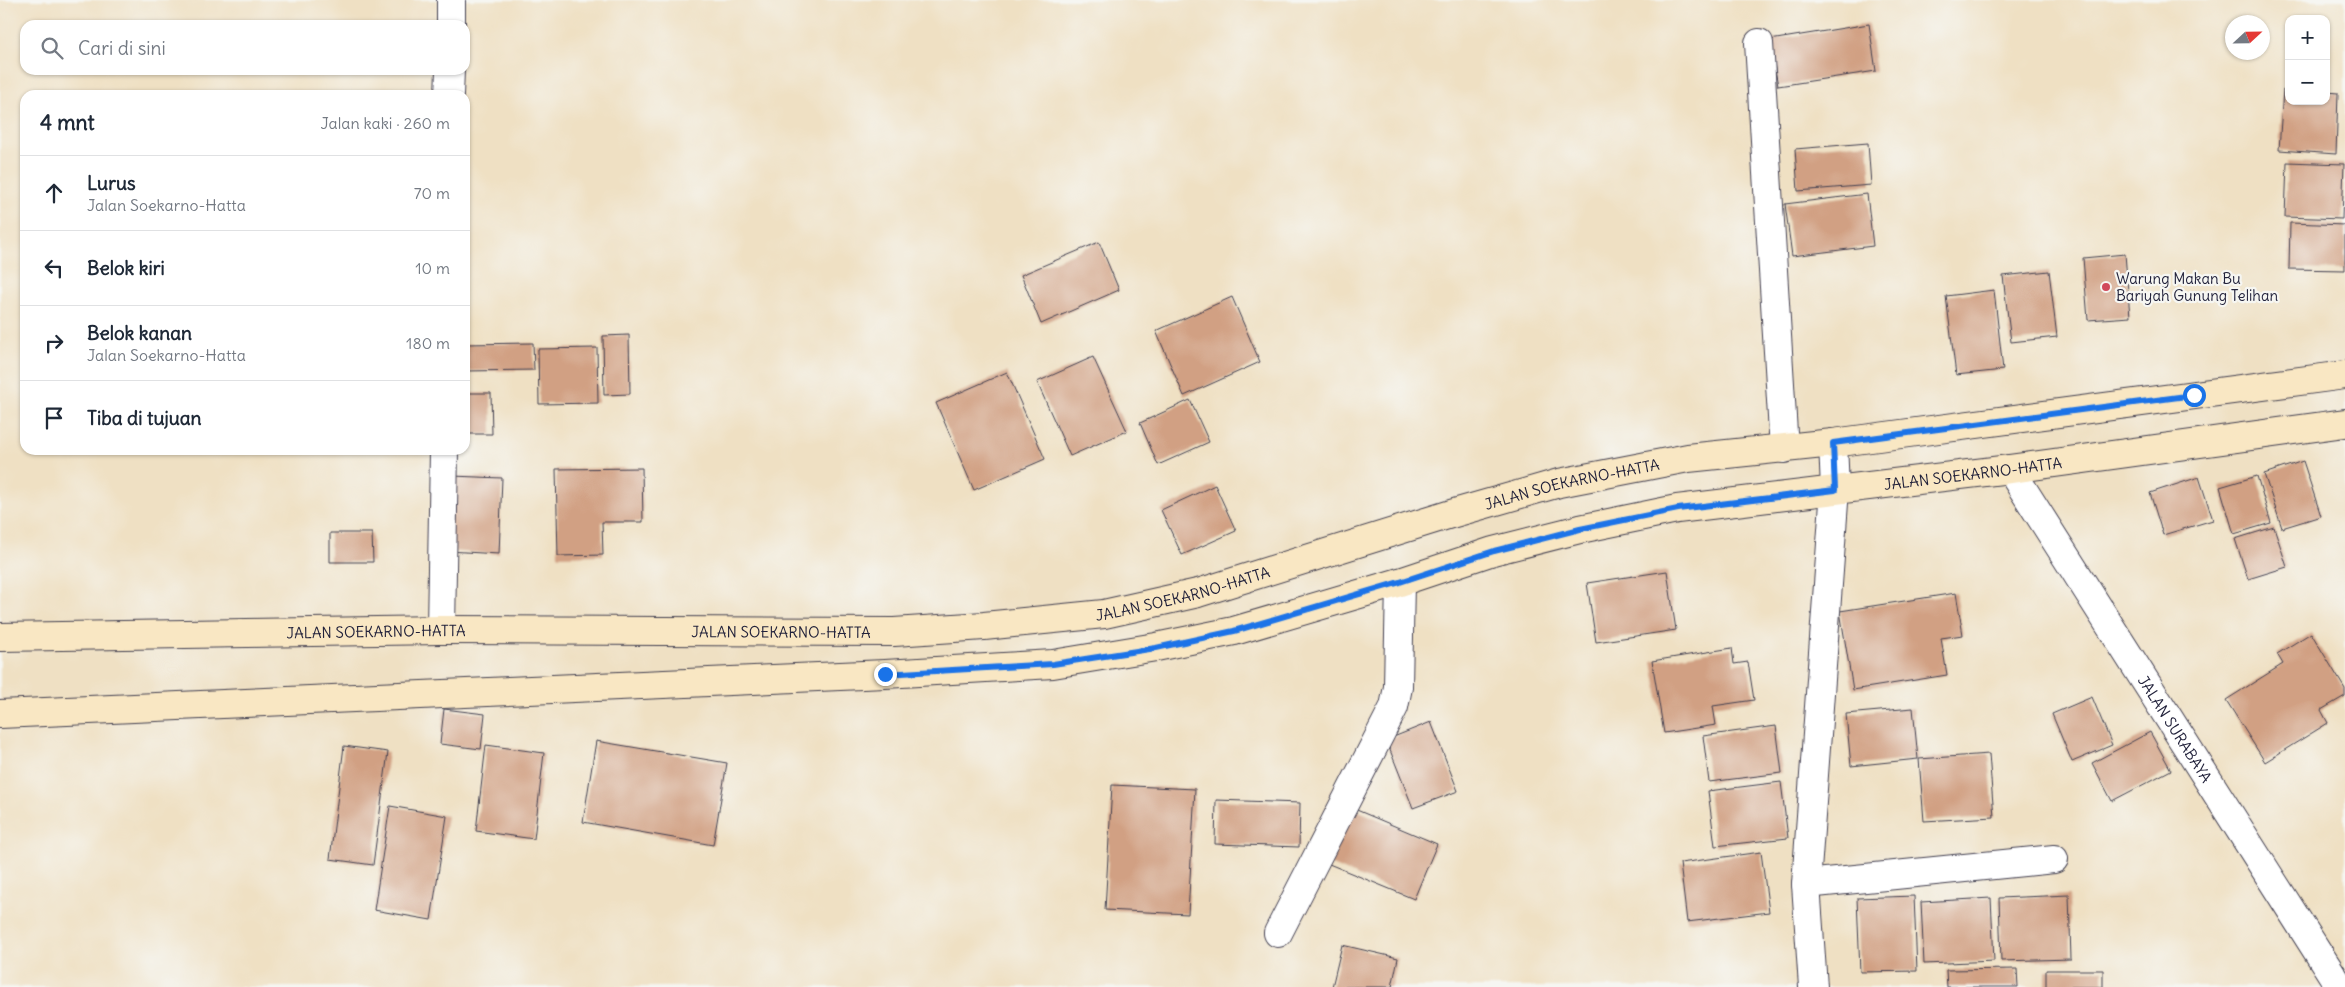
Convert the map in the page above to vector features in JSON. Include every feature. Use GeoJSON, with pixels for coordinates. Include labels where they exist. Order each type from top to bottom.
{"type":"FeatureCollection","features":[{"type":"Feature","properties":{"kind":"main road","name":"JALAN SOEKARNO-HATTA"},"geometry":{"type":"LineString","coordinates":[[0,637],[441,630],[894,632],[984,626],[1104,614],[1198,593],[1451,514],[1559,483],[1688,458],[1833,443],[2345,375]]}},
{"type":"Feature","properties":{"kind":"main road","name":"JALAN SOEKARNO-HATTA"},"geometry":{"type":"LineString","coordinates":[[0,714],[885,674],[980,666],[1053,664],[1156,648],[1234,631],[1400,582],[1494,551],[1580,529],[1678,509],[2010,469],[2345,423]]}},
{"type":"Feature","properties":{"kind":"street"},"geometry":{"type":"LineString","coordinates":[[451,0],[451,20]]}},
{"type":"Feature","properties":{"kind":"street"},"geometry":{"type":"LineString","coordinates":[[1759,43],[1784,449]]}},
{"type":"Feature","properties":{"kind":"street"},"geometry":{"type":"LineString","coordinates":[[449,90],[450,75]]}},
{"type":"Feature","properties":{"kind":"street"},"geometry":{"type":"LineString","coordinates":[[1813,987],[1806,884],[1835,490],[1833,443]]}},
{"type":"Feature","properties":{"kind":"street"},"geometry":{"type":"LineString","coordinates":[[441,630],[444,455]]}},
{"type":"Feature","properties":{"kind":"street","name":"JALAN SURABAYA"},"geometry":{"type":"LineString","coordinates":[[2010,469],[2340,987]]}},
{"type":"Feature","properties":{"kind":"street"},"geometry":{"type":"LineString","coordinates":[[1278,933],[1394,707],[1398,687],[1400,582]]}},
{"type":"Feature","properties":{"kind":"street"},"geometry":{"type":"LineString","coordinates":[[1806,884],[2054,859]]}},
{"type":"Feature","properties":{"kind":"building"},"geometry":{"type":"Polygon","coordinates":[[[1869,24],[1876,71],[1778,86],[1770,40],[1869,24]]]}},
{"type":"Feature","properties":{"kind":"building"},"geometry":{"type":"Polygon","coordinates":[[[2283,90],[2285,90],[2285,105],[2330,105],[2330,92],[2338,93],[2336,154],[2279,150],[2283,90]]]}},
{"type":"Feature","properties":{"kind":"building"},"geometry":{"type":"Polygon","coordinates":[[[1868,143],[1871,185],[1798,191],[1795,149],[1868,143]]]}},
{"type":"Feature","properties":{"kind":"building"},"geometry":{"type":"Polygon","coordinates":[[[2287,162],[2344,164],[2342,219],[2285,217],[2287,162]]]}},
{"type":"Feature","properties":{"kind":"building"},"geometry":{"type":"Polygon","coordinates":[[[1867,194],[1873,246],[1792,256],[1785,204],[1867,194]]]}},
{"type":"Feature","properties":{"kind":"building"},"geometry":{"type":"Polygon","coordinates":[[[2290,223],[2345,225],[2345,270],[2289,269],[2290,223]]]}},
{"type":"Feature","properties":{"kind":"building"},"geometry":{"type":"Polygon","coordinates":[[[1099,242],[1119,290],[1041,324],[1021,275],[1099,242]]]}},
{"type":"Feature","properties":{"kind":"building","name":"Warung Makan Bu Bariyah Gunung Telihan"},"geometry":{"type":"Polygon","coordinates":[[[2125,254],[2130,317],[2088,320],[2083,258],[2125,254]]]}},
{"type":"Feature","properties":{"kind":"building"},"geometry":{"type":"Polygon","coordinates":[[[2049,271],[2057,337],[2011,342],[2003,276],[2049,271]]]}},
{"type":"Feature","properties":{"kind":"building"},"geometry":{"type":"Polygon","coordinates":[[[1994,290],[2003,370],[1956,375],[1946,296],[1994,290]]]}},
{"type":"Feature","properties":{"kind":"building"},"geometry":{"type":"Polygon","coordinates":[[[1232,297],[1260,362],[1184,396],[1156,331],[1232,297]]]}},
{"type":"Feature","properties":{"kind":"building"},"geometry":{"type":"Polygon","coordinates":[[[629,335],[630,394],[604,395],[603,336],[629,335]]]}},
{"type":"Feature","properties":{"kind":"building"},"geometry":{"type":"Polygon","coordinates":[[[533,343],[534,370],[470,371],[470,344],[533,343]]]}},
{"type":"Feature","properties":{"kind":"building"},"geometry":{"type":"Polygon","coordinates":[[[597,348],[598,403],[539,404],[538,349],[597,348]]]}},
{"type":"Feature","properties":{"kind":"building"},"geometry":{"type":"Polygon","coordinates":[[[1093,357],[1127,431],[1070,456],[1037,382],[1093,357]]]}},
{"type":"Feature","properties":{"kind":"building"},"geometry":{"type":"Polygon","coordinates":[[[1007,372],[1045,459],[974,490],[936,403],[1007,372]]]}},
{"type":"Feature","properties":{"kind":"building"},"geometry":{"type":"Polygon","coordinates":[[[470,393],[491,393],[492,434],[470,434],[470,393]]]}},
{"type":"Feature","properties":{"kind":"building"},"geometry":{"type":"Polygon","coordinates":[[[1190,400],[1209,442],[1158,465],[1140,423],[1190,400]]]}},
{"type":"Feature","properties":{"kind":"building"},"geometry":{"type":"Polygon","coordinates":[[[2303,461],[2321,516],[2282,528],[2264,474],[2303,461]]]}},
{"type":"Feature","properties":{"kind":"building"},"geometry":{"type":"Polygon","coordinates":[[[642,468],[643,522],[602,522],[603,555],[558,556],[556,469],[642,468]]]}},
{"type":"Feature","properties":{"kind":"building"},"geometry":{"type":"Polygon","coordinates":[[[452,476],[502,478],[499,554],[448,551],[452,476]]]}},
{"type":"Feature","properties":{"kind":"building"},"geometry":{"type":"Polygon","coordinates":[[[2257,476],[2271,523],[2234,534],[2220,487],[2257,476]]]}},
{"type":"Feature","properties":{"kind":"building"},"geometry":{"type":"Polygon","coordinates":[[[2199,477],[2213,520],[2163,535],[2150,493],[2199,477]]]}},
{"type":"Feature","properties":{"kind":"building"},"geometry":{"type":"Polygon","coordinates":[[[1215,485],[1236,531],[1182,555],[1161,510],[1215,485]]]}},
{"type":"Feature","properties":{"kind":"building"},"geometry":{"type":"Polygon","coordinates":[[[2274,527],[2287,567],[2248,579],[2235,539],[2274,527]]]}},
{"type":"Feature","properties":{"kind":"building"},"geometry":{"type":"Polygon","coordinates":[[[330,533],[372,533],[373,562],[330,562],[330,533]]]}},
{"type":"Feature","properties":{"kind":"building"},"geometry":{"type":"Polygon","coordinates":[[[1667,571],[1676,630],[1596,642],[1587,583],[1667,571]]]}},
{"type":"Feature","properties":{"kind":"building"},"geometry":{"type":"Polygon","coordinates":[[[1956,593],[1963,635],[1941,638],[1947,675],[1853,690],[1840,611],[1956,593]]]}},
{"type":"Feature","properties":{"kind":"building"},"geometry":{"type":"Polygon","coordinates":[[[2311,633],[2345,689],[2345,696],[2321,710],[2328,723],[2265,762],[2226,700],[2283,664],[2277,654],[2311,633]]]}},
{"type":"Feature","properties":{"kind":"building"},"geometry":{"type":"Polygon","coordinates":[[[1732,648],[1734,664],[1748,662],[1754,700],[1713,706],[1716,725],[1664,733],[1652,661],[1732,648]]]}},
{"type":"Feature","properties":{"kind":"building"},"geometry":{"type":"Polygon","coordinates":[[[2092,697],[2112,745],[2072,762],[2052,714],[2092,697]]]}},
{"type":"Feature","properties":{"kind":"building"},"geometry":{"type":"Polygon","coordinates":[[[1913,708],[1918,759],[1851,766],[1846,714],[1913,708]]]}},
{"type":"Feature","properties":{"kind":"building"},"geometry":{"type":"Polygon","coordinates":[[[444,709],[485,714],[481,749],[440,744],[444,709]]]}},
{"type":"Feature","properties":{"kind":"building"},"geometry":{"type":"Polygon","coordinates":[[[1431,722],[1458,791],[1413,808],[1386,740],[1431,722]]]}},
{"type":"Feature","properties":{"kind":"building"},"geometry":{"type":"Polygon","coordinates":[[[1776,726],[1782,773],[1709,782],[1703,736],[1776,726]]]}},
{"type":"Feature","properties":{"kind":"building"},"geometry":{"type":"Polygon","coordinates":[[[2150,732],[2171,770],[2112,801],[2092,763],[2150,732]]]}},
{"type":"Feature","properties":{"kind":"building"},"geometry":{"type":"Polygon","coordinates":[[[596,741],[727,763],[713,845],[583,822],[596,741]]]}},
{"type":"Feature","properties":{"kind":"building"},"geometry":{"type":"Polygon","coordinates":[[[486,745],[544,753],[534,839],[476,831],[486,745]]]}},
{"type":"Feature","properties":{"kind":"building"},"geometry":{"type":"Polygon","coordinates":[[[344,746],[388,752],[373,865],[330,859],[344,746]]]}},
{"type":"Feature","properties":{"kind":"building"},"geometry":{"type":"Polygon","coordinates":[[[1989,754],[1994,817],[1924,821],[1919,759],[1989,754]]]}},
{"type":"Feature","properties":{"kind":"building"},"geometry":{"type":"Polygon","coordinates":[[[1781,782],[1788,838],[1715,846],[1708,791],[1781,782]]]}},
{"type":"Feature","properties":{"kind":"building"},"geometry":{"type":"Polygon","coordinates":[[[1112,785],[1195,789],[1188,914],[1105,910],[1112,785]]]}},
{"type":"Feature","properties":{"kind":"building"},"geometry":{"type":"Polygon","coordinates":[[[1216,800],[1300,803],[1299,847],[1215,844],[1216,800]]]}},
{"type":"Feature","properties":{"kind":"building"},"geometry":{"type":"Polygon","coordinates":[[[390,806],[447,816],[431,920],[374,910],[390,806]]]}},
{"type":"Feature","properties":{"kind":"building"},"geometry":{"type":"Polygon","coordinates":[[[1352,808],[1437,844],[1414,899],[1329,864],[1352,808]]]}},
{"type":"Feature","properties":{"kind":"building"},"geometry":{"type":"Polygon","coordinates":[[[1761,852],[1769,912],[1687,922],[1680,863],[1761,852]]]}},
{"type":"Feature","properties":{"kind":"building"},"geometry":{"type":"Polygon","coordinates":[[[2069,895],[2071,959],[2001,961],[1999,898],[2069,895]]]}},
{"type":"Feature","properties":{"kind":"building"},"geometry":{"type":"Polygon","coordinates":[[[1914,896],[1917,971],[1860,972],[1857,898],[1914,896]]]}},
{"type":"Feature","properties":{"kind":"building"},"geometry":{"type":"Polygon","coordinates":[[[1991,898],[1994,961],[1924,964],[1921,902],[1991,898]]]}},
{"type":"Feature","properties":{"kind":"building"},"geometry":{"type":"Polygon","coordinates":[[[1342,945],[1398,958],[1392,987],[1332,987],[1342,945]]]}},
{"type":"Feature","properties":{"kind":"building"},"geometry":{"type":"Polygon","coordinates":[[[2017,969],[2018,987],[1947,987],[1946,970],[2017,969]]]}},
{"type":"Feature","properties":{"kind":"building"},"geometry":{"type":"Polygon","coordinates":[[[2046,970],[2103,970],[2103,987],[2046,987],[2046,970]]]}},
{"type":"Feature","properties":{"kind":"place","name":"Warung Makan Bu Bariyah Gunung Telihan"},"geometry":{"type":"Point","coordinates":[2106,287]}},
{"type":"Feature","properties":{"kind":"route"},"geometry":{"type":"LineString","coordinates":[[885,674],[980,666],[1053,664],[1156,648],[1234,631],[1400,582],[1494,551],[1580,529],[1678,509],[1835,490],[1833,443],[2194,395]]}}]}
